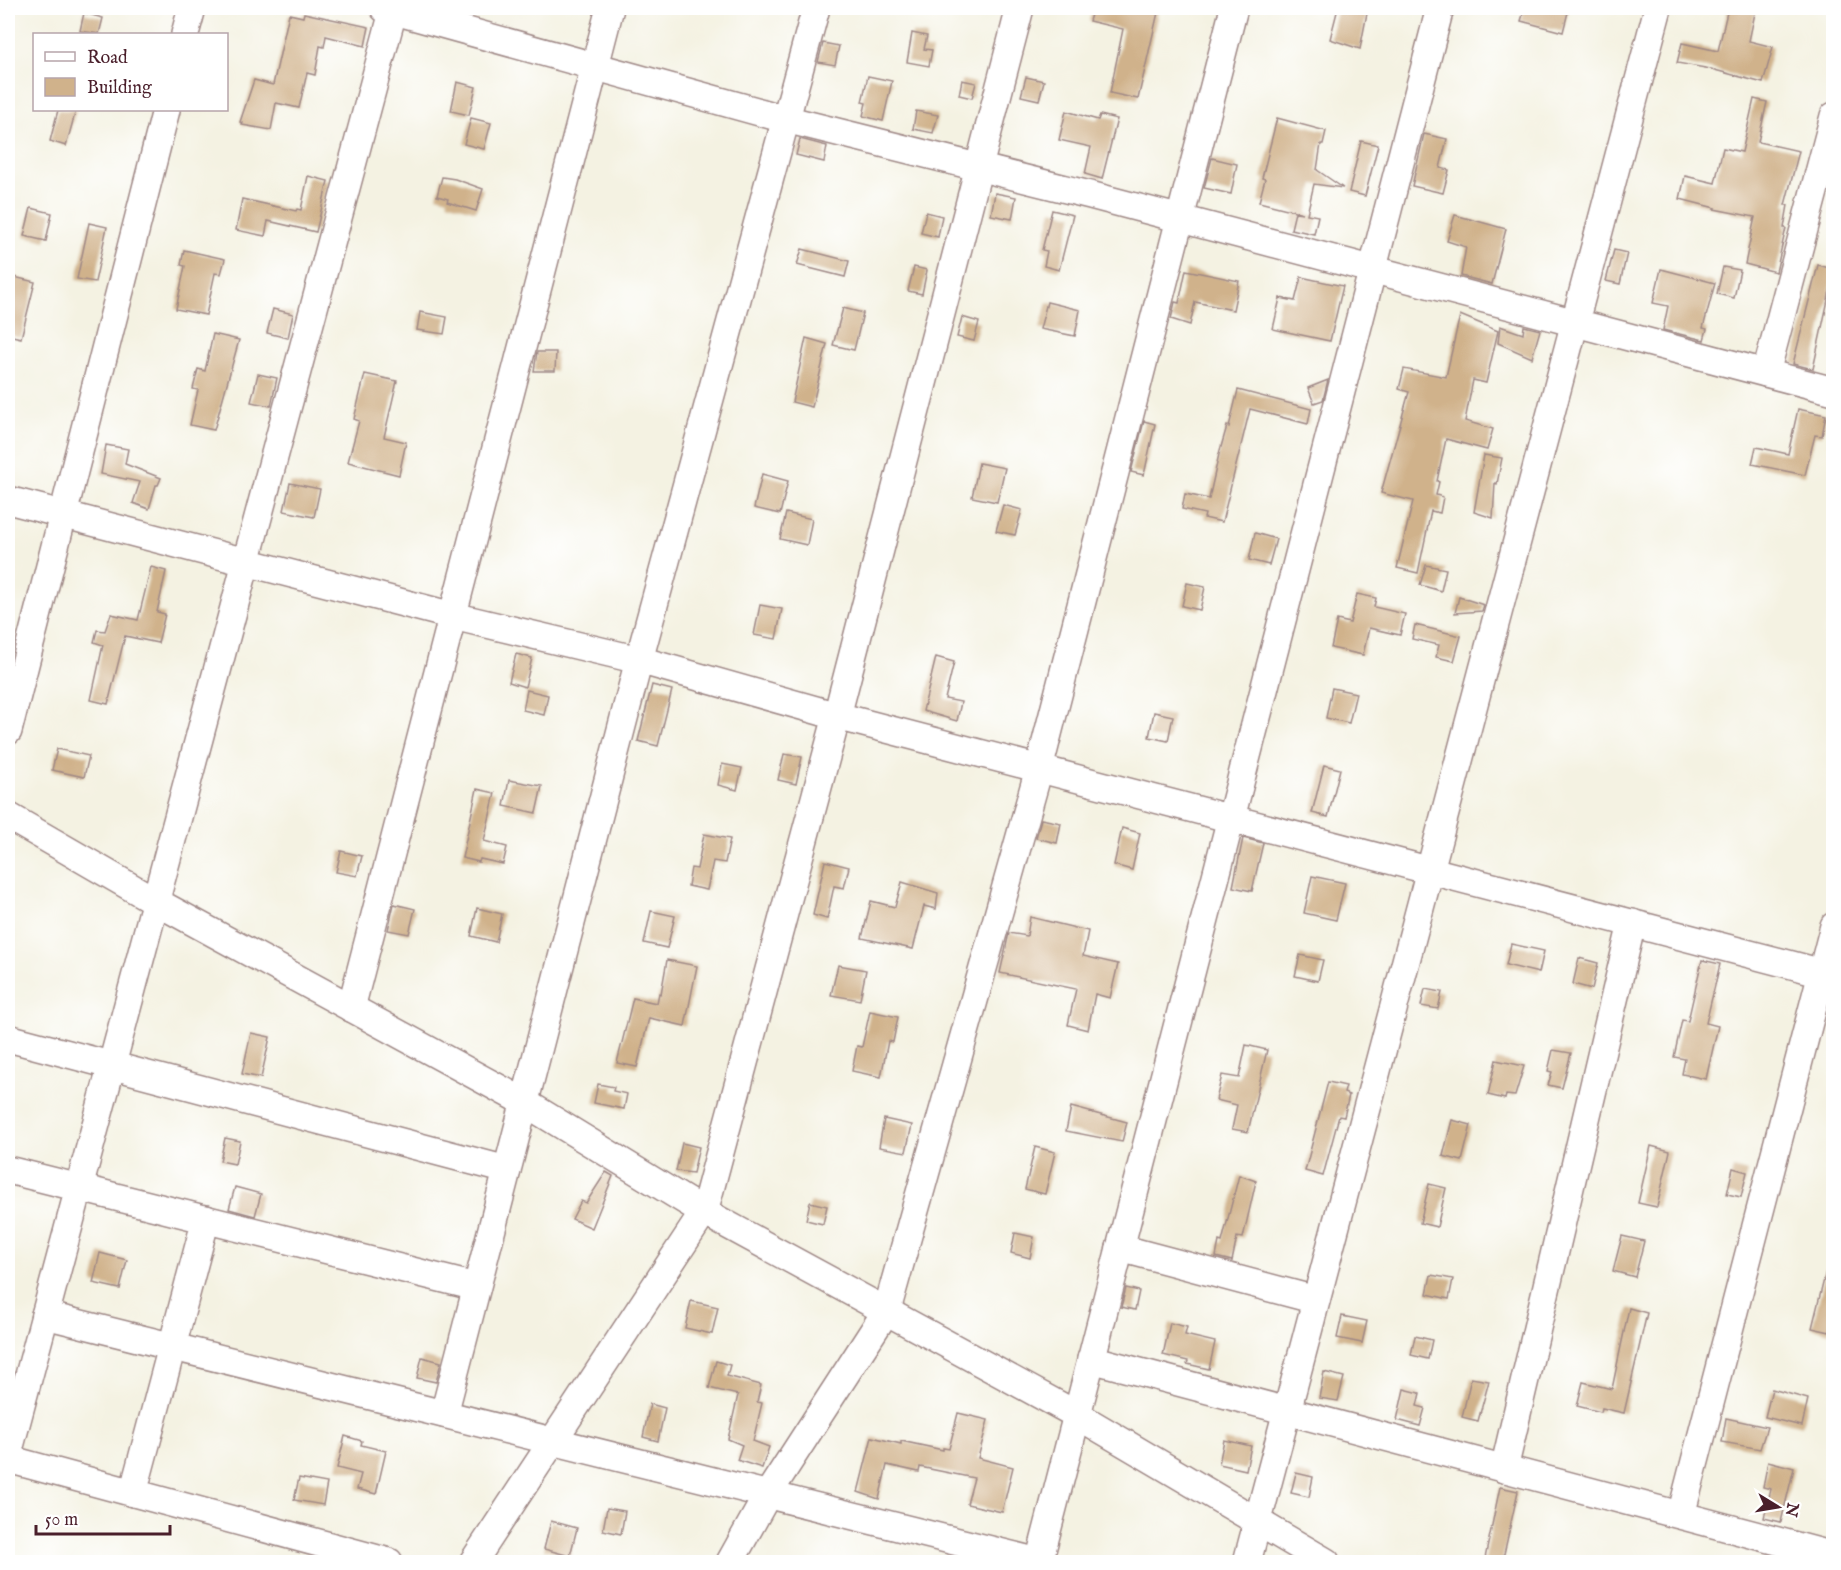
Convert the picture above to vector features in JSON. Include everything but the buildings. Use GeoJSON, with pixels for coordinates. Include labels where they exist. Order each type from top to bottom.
{"type":"FeatureCollection","features":[{"type":"Feature","properties":{"kind":"street"},"geometry":{"type":"LineString","coordinates":[[185,33],[192,8]]}},
{"type":"Feature","properties":{"kind":"street"},"geometry":{"type":"LineString","coordinates":[[8,1454],[246,561],[390,8],[785,120],[1178,218],[1833,391]]}},
{"type":"Feature","properties":{"kind":"street"},"geometry":{"type":"LineString","coordinates":[[351,1008],[610,8]]}},
{"type":"Feature","properties":{"kind":"street"},"geometry":{"type":"LineString","coordinates":[[444,1414],[639,660],[816,8]]}},
{"type":"Feature","properties":{"kind":"street"},"geometry":{"type":"LineString","coordinates":[[472,1563],[704,1212],[837,716],[1020,8]]}},
{"type":"Feature","properties":{"kind":"street"},"geometry":{"type":"LineString","coordinates":[[730,1563],[768,1494],[886,1310],[1039,769],[1178,218],[1234,8]]}},
{"type":"Feature","properties":{"kind":"street"},"geometry":{"type":"LineString","coordinates":[[45,1315],[1039,1562],[1440,8]]}},
{"type":"Feature","properties":{"kind":"street"},"geometry":{"type":"LineString","coordinates":[[1247,1563],[1658,8]]}},
{"type":"Feature","properties":{"kind":"street"},"geometry":{"type":"LineString","coordinates":[[8,731],[166,111]]}},
{"type":"Feature","properties":{"kind":"street"},"geometry":{"type":"LineString","coordinates":[[1766,373],[1824,194],[1833,116]]}},
{"type":"Feature","properties":{"kind":"street"},"geometry":{"type":"LineString","coordinates":[[8,500],[453,616],[639,660],[837,716],[1828,974]]}},
{"type":"Feature","properties":{"kind":"street"},"geometry":{"type":"LineString","coordinates":[[8,816],[155,901],[524,1102],[704,1212],[1077,1415],[1326,1563]]}},
{"type":"Feature","properties":{"kind":"street"},"geometry":{"type":"LineString","coordinates":[[1504,1469],[1632,922]]}},
{"type":"Feature","properties":{"kind":"street"},"geometry":{"type":"LineString","coordinates":[[1681,1515],[1828,974],[1833,926]]}},
{"type":"Feature","properties":{"kind":"street"},"geometry":{"type":"LineString","coordinates":[[8,1038],[507,1170]]}},
{"type":"Feature","properties":{"kind":"street"},"geometry":{"type":"LineString","coordinates":[[8,1170],[476,1287]]}},
{"type":"Feature","properties":{"kind":"street"},"geometry":{"type":"LineString","coordinates":[[133,1493],[206,1219]]}},
{"type":"Feature","properties":{"kind":"street"},"geometry":{"type":"LineString","coordinates":[[1120,1248],[1316,1300]]}},
{"type":"Feature","properties":{"kind":"street"},"geometry":{"type":"LineString","coordinates":[[1091,1359],[1833,1556]]}},
{"type":"Feature","properties":{"kind":"street"},"geometry":{"type":"LineString","coordinates":[[8,1459],[389,1563]]}}]}
